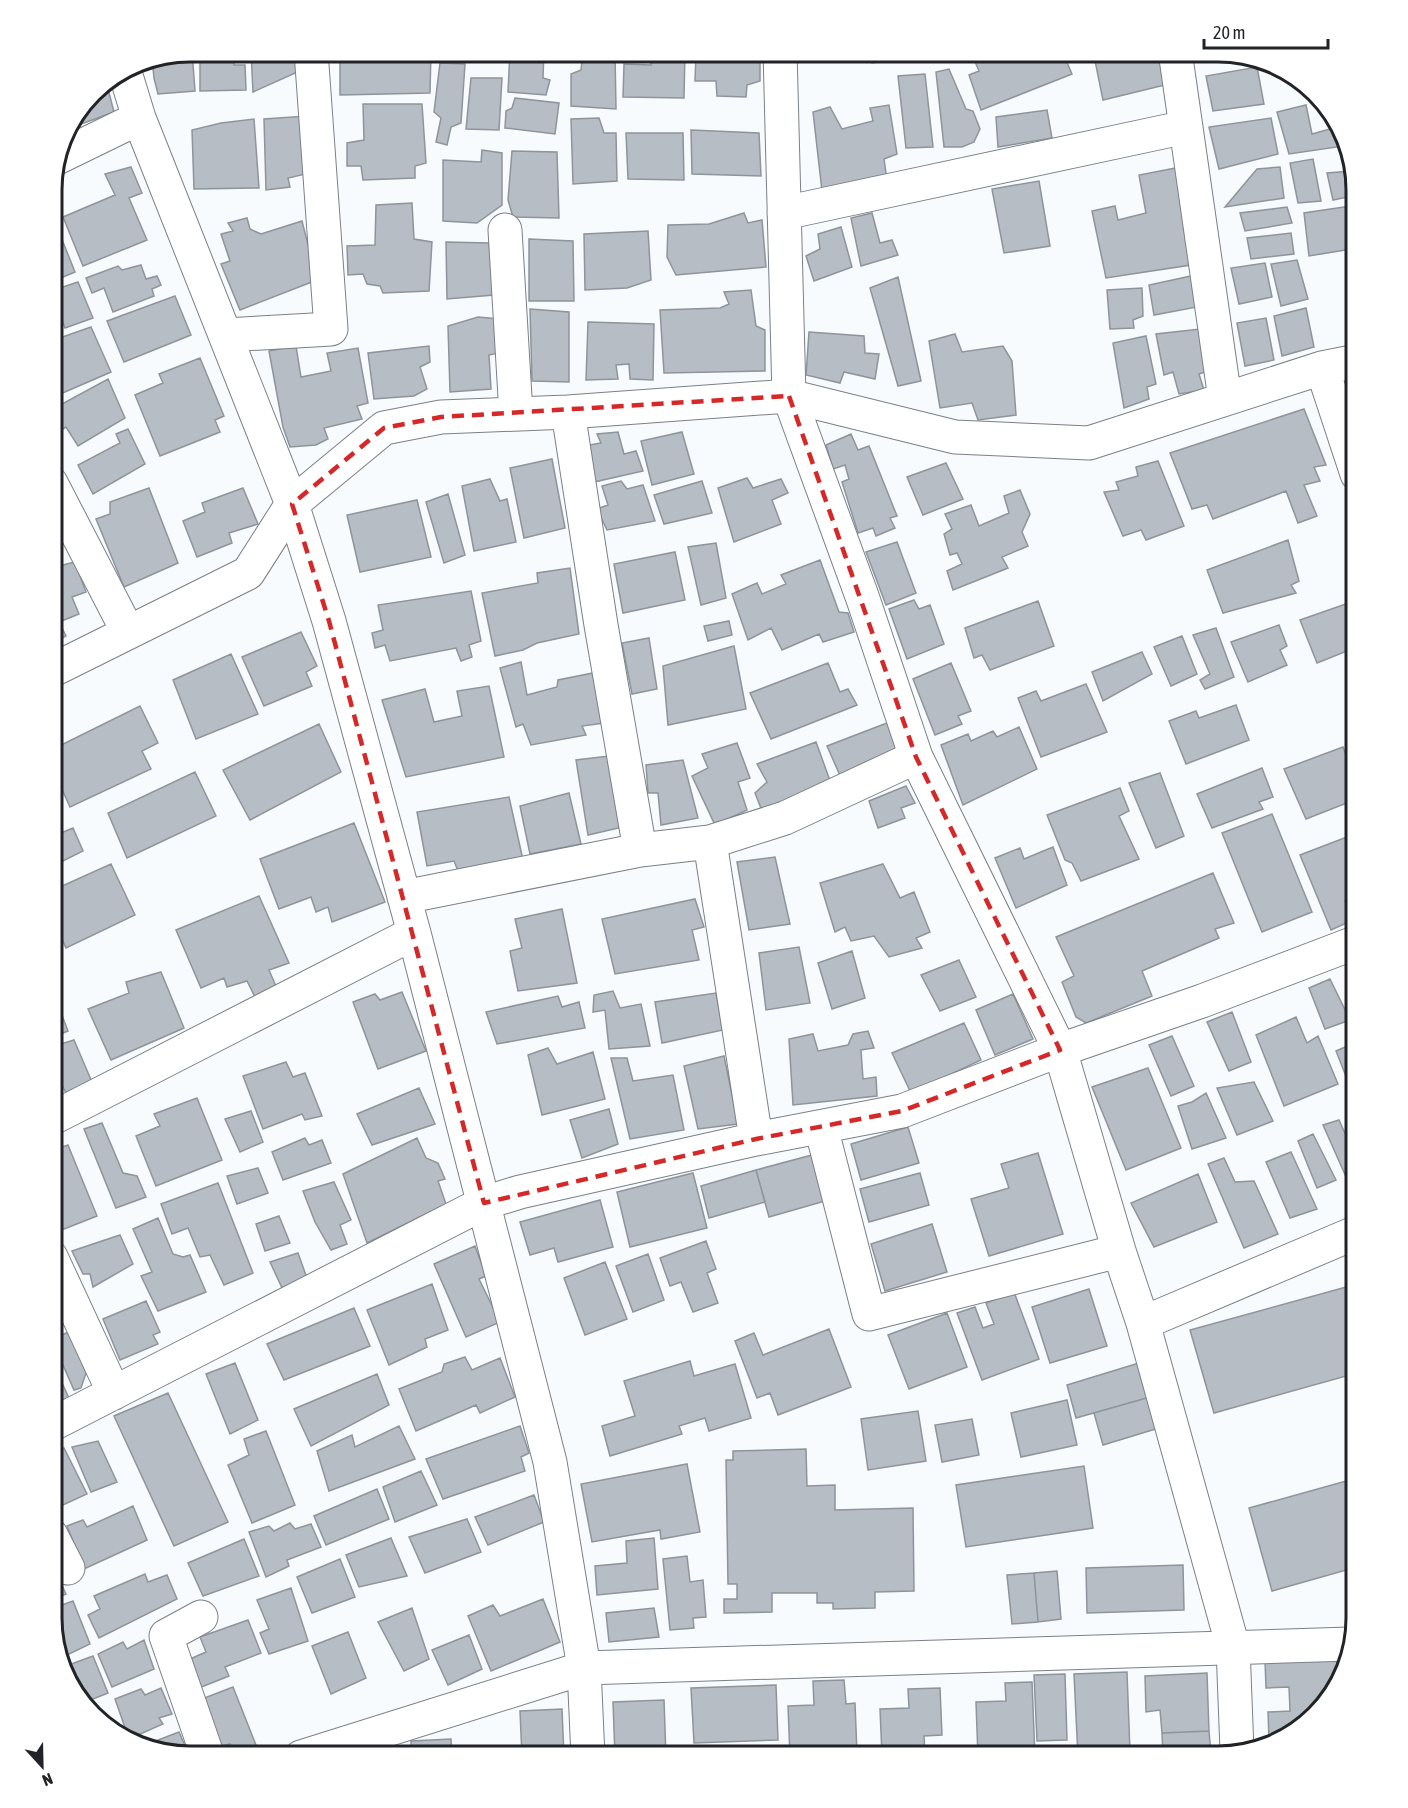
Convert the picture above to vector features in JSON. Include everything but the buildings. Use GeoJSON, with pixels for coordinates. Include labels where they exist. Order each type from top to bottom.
{"type":"FeatureCollection","features":[{"type":"Feature","properties":{"kind":"street"},"geometry":{"type":"LineString","coordinates":[[225,335],[331,329],[312,62]]}},
{"type":"Feature","properties":{"kind":"street"},"geometry":{"type":"LineString","coordinates":[[780,62],[789,396],[863,599],[916,757],[1060,1050],[1119,1251],[1143,1323],[1233,1647],[1237,1745]]}},
{"type":"Feature","properties":{"kind":"street"},"geometry":{"type":"LineString","coordinates":[[1177,62],[1225,399]]}},
{"type":"Feature","properties":{"kind":"street"},"geometry":{"type":"LineString","coordinates":[[127,78],[139,118],[292,504],[329,621],[414,933],[550,1462],[584,1668],[588,1746]]}},
{"type":"Feature","properties":{"kind":"street"},"geometry":{"type":"LineString","coordinates":[[67,153],[139,118]]}},
{"type":"Feature","properties":{"kind":"street"},"geometry":{"type":"LineString","coordinates":[[784,213],[1186,126]]}},
{"type":"Feature","properties":{"kind":"street"},"geometry":{"type":"LineString","coordinates":[[505,230],[516,414]]}},
{"type":"Feature","properties":{"kind":"street"},"geometry":{"type":"LineString","coordinates":[[62,665],[248,573],[292,504],[384,428],[441,417],[568,412],[789,396],[955,437],[1089,442],[1322,368],[1346,363]]}},
{"type":"Feature","properties":{"kind":"street"},"geometry":{"type":"LineString","coordinates":[[1322,368],[1346,441]]}},
{"type":"Feature","properties":{"kind":"street"},"geometry":{"type":"LineString","coordinates":[[568,412],[599,613],[640,850]]}},
{"type":"Feature","properties":{"kind":"street"},"geometry":{"type":"LineString","coordinates":[[62,504],[128,632]]}},
{"type":"Feature","properties":{"kind":"street"},"geometry":{"type":"LineString","coordinates":[[404,897],[640,850],[710,842],[785,818],[916,757]]}},
{"type":"Feature","properties":{"kind":"street"},"geometry":{"type":"LineString","coordinates":[[710,842],[756,1139]]}},
{"type":"Feature","properties":{"kind":"street"},"geometry":{"type":"LineString","coordinates":[[62,1113],[414,933]]}},
{"type":"Feature","properties":{"kind":"street"},"geometry":{"type":"LineString","coordinates":[[62,1419],[484,1203],[520,1192],[756,1139],[902,1112],[1060,1050],[1202,1002],[1346,946]]}},
{"type":"Feature","properties":{"kind":"street"},"geometry":{"type":"LineString","coordinates":[[821,1127],[869,1314],[1119,1251]]}},
{"type":"Feature","properties":{"kind":"street"},"geometry":{"type":"LineString","coordinates":[[1143,1323],[1346,1238]]}},
{"type":"Feature","properties":{"kind":"street"},"geometry":{"type":"LineString","coordinates":[[62,1281],[114,1393]]}},
{"type":"Feature","properties":{"kind":"street"},"geometry":{"type":"LineString","coordinates":[[62,1556],[68,1568]]}},
{"type":"Feature","properties":{"kind":"street"},"geometry":{"type":"LineString","coordinates":[[201,1617],[166,1636],[204,1746]]}},
{"type":"Feature","properties":{"kind":"street"},"geometry":{"type":"LineString","coordinates":[[336,1746],[584,1668],[1343,1644]]}},
{"type":"Feature","properties":{"kind":"highlighted area"},"geometry":{"type":"Polygon","coordinates":[[[789,396],[916,757],[1060,1050],[902,1111],[756,1139],[484,1203],[329,621],[292,504],[384,428],[441,417],[789,396]]]}}]}
